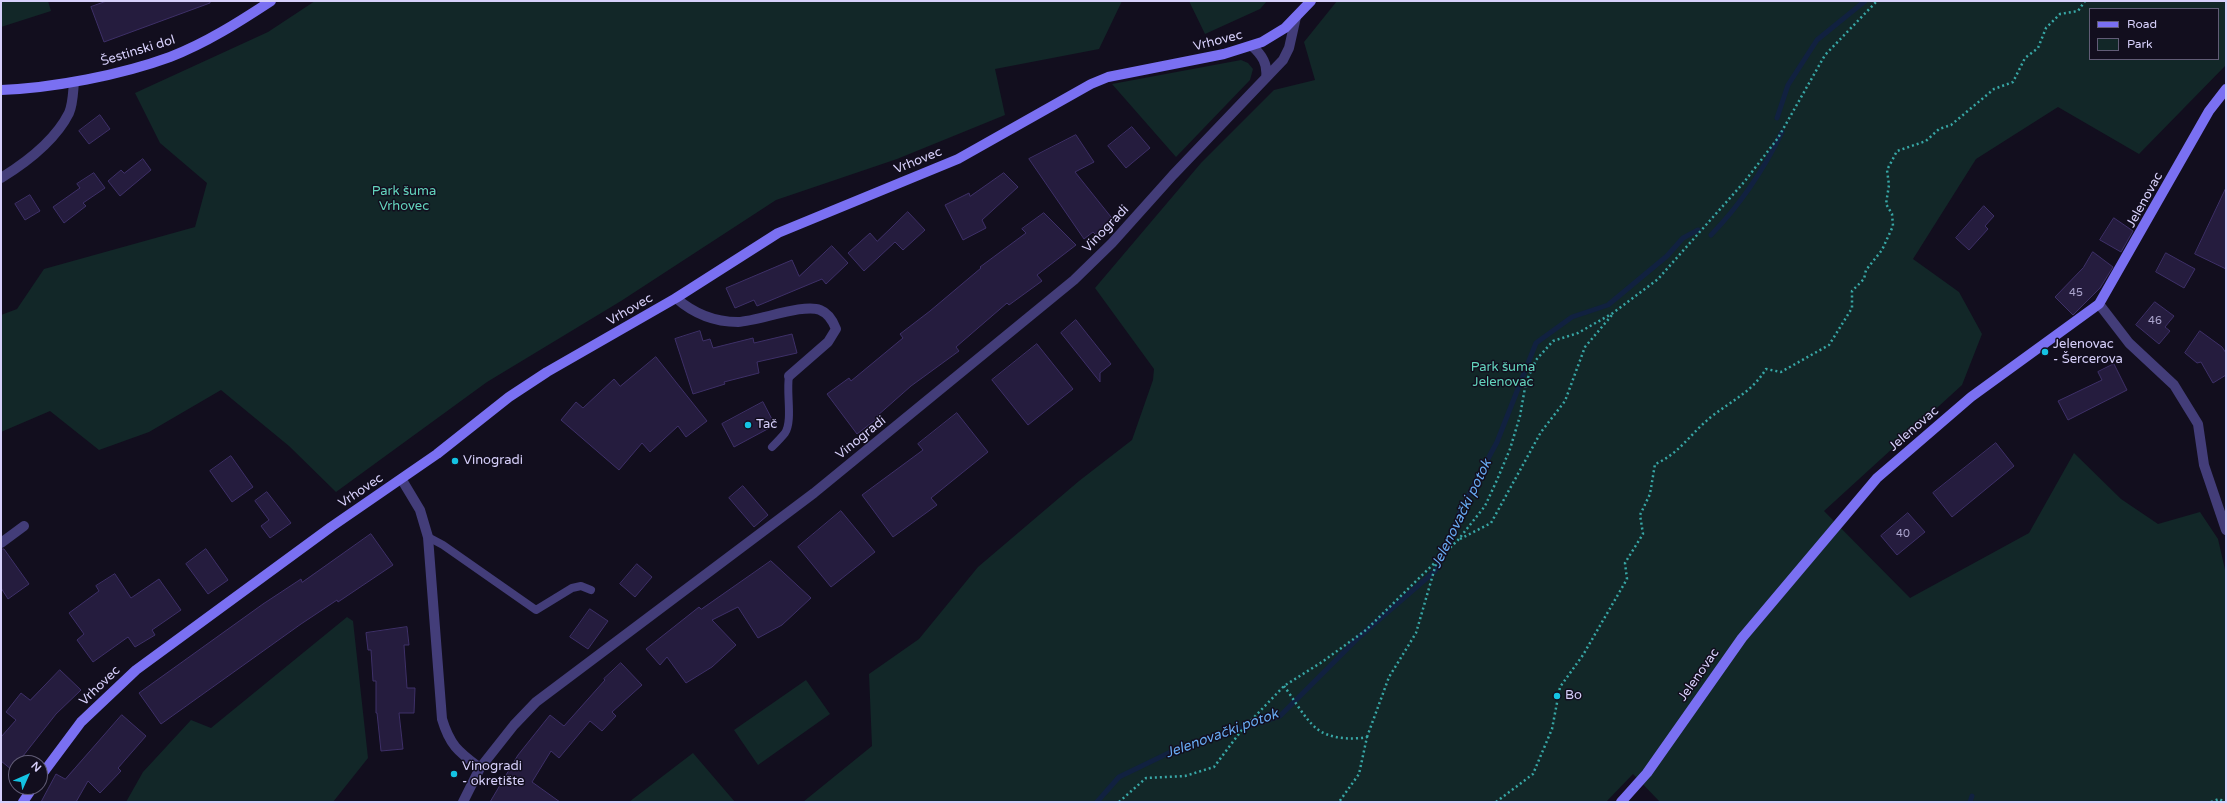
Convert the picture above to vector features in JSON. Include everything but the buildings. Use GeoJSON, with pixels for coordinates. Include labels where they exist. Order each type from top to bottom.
{"type":"FeatureCollection","features":[{"type":"Feature","properties":{"kind":"street","name":"Šestinski dol"},"geometry":{"type":"LineString","coordinates":[[1,90],[74,82],[170,57],[211,38],[272,1]]}},
{"type":"Feature","properties":{"kind":"street","name":"Vrhovec"},"geometry":{"type":"LineString","coordinates":[[48,766],[81,722],[136,670],[319,536],[402,480],[509,397],[547,372],[676,298],[778,233],[958,159],[1091,84],[1108,77],[1224,54],[1262,42],[1285,28],[1311,1]]}},
{"type":"Feature","properties":{"kind":"street","name":"Vinogradi"},"geometry":{"type":"LineString","coordinates":[[463,802],[480,768],[514,725],[536,702],[814,493],[1074,280],[1112,243],[1173,175],[1283,60],[1289,48],[1296,17]]}},
{"type":"Feature","properties":{"kind":"street"},"geometry":{"type":"LineString","coordinates":[[1252,46],[1261,54],[1266,63],[1266,78]]}},
{"type":"Feature","properties":{"kind":"street"},"geometry":{"type":"LineString","coordinates":[[1,178],[29,160],[64,122],[70,111],[74,82]]}},
{"type":"Feature","properties":{"kind":"street","name":"Jelenovac"},"geometry":{"type":"LineString","coordinates":[[1621,802],[1647,772],[1742,638],[1877,478],[1971,397],[2099,304],[2209,111],[2226,89]]}},
{"type":"Feature","properties":{"kind":"street"},"geometry":{"type":"LineString","coordinates":[[676,298],[691,311],[718,320],[737,322],[806,308],[820,310],[831,319],[836,329],[828,342],[789,376]]}},
{"type":"Feature","properties":{"kind":"street"},"geometry":{"type":"LineString","coordinates":[[2099,304],[2129,343],[2174,384],[2198,424],[2204,465],[2226,530]]}},
{"type":"Feature","properties":{"kind":"street"},"geometry":{"type":"LineString","coordinates":[[402,480],[420,510],[428,537],[442,719],[447,734],[458,752],[480,768]]}},
{"type":"Feature","properties":{"kind":"street"},"geometry":{"type":"LineString","coordinates":[[1,543],[24,526]]}},
{"type":"Feature","properties":{"kind":"lane"},"geometry":{"type":"LineString","coordinates":[[772,448],[785,433],[789,418],[787,390],[789,376]]}},
{"type":"Feature","properties":{"kind":"lane"},"geometry":{"type":"LineString","coordinates":[[428,537],[443,545],[536,610],[572,588],[581,586],[590,590]]}},
{"type":"Feature","properties":{"kind":"path"},"geometry":{"type":"LineString","coordinates":[[1119,802],[1146,778],[1185,776],[1214,767],[1241,731],[1284,686],[1322,662],[1366,630],[1458,540],[1485,506],[1497,480],[1510,449],[1520,416],[1526,382],[1536,360],[1553,341],[1578,333],[1613,313],[1658,279],[1745,181],[1778,138],[1825,55],[1877,1]]}},
{"type":"Feature","properties":{"kind":"path"},"geometry":{"type":"LineString","coordinates":[[1496,802],[1533,774],[1552,729],[1560,687],[1583,655],[1627,579],[1625,563],[1643,534],[1640,515],[1650,494],[1655,464],[1668,459],[1710,418],[1758,383],[1766,369],[1781,372],[1829,345],[1852,308],[1852,291],[1864,279],[1866,270],[1882,250],[1893,226],[1892,214],[1886,204],[1889,185],[1887,170],[1897,151],[1926,141],[1939,129],[1950,125],[1994,89],[2013,82],[2025,58],[2038,48],[2046,28],[2060,14],[2078,11],[2085,1]]}},
{"type":"Feature","properties":{"kind":"path"},"geometry":{"type":"LineString","coordinates":[[1458,540],[1491,523],[1541,432],[1565,401],[1585,347],[1613,313]]}},
{"type":"Feature","properties":{"kind":"path"},"geometry":{"type":"LineString","coordinates":[[1339,802],[1359,774],[1367,737],[1389,677],[1416,633],[1436,563]]}},
{"type":"Feature","properties":{"kind":"path"},"geometry":{"type":"LineString","coordinates":[[1284,686],[1316,729],[1329,735],[1354,740],[1367,737]]}},
{"type":"Feature","properties":{"kind":"path"},"geometry":{"type":"LineString","coordinates":[[2211,802],[2219,799],[2225,802]]}},
{"type":"Feature","properties":{"kind":"green space"},"geometry":{"type":"Polygon","coordinates":[[[1,1],[48,1],[51,11],[1,27],[1,1]]]}},
{"type":"Feature","properties":{"kind":"green space","name":"Park šuma Vrhovec"},"geometry":{"type":"Polygon","coordinates":[[[315,1],[1122,1],[1099,49],[995,69],[1005,115],[897,159],[776,200],[621,301],[487,382],[336,492],[289,446],[221,390],[149,432],[99,450],[50,411],[1,432],[1,315],[17,309],[44,269],[195,227],[207,183],[160,143],[135,93],[268,32],[315,1]]]}},
{"type":"Feature","properties":{"kind":"green space"},"geometry":{"type":"Polygon","coordinates":[[[1189,1],[1267,1],[1260,9],[1205,34],[1189,1]]]}},
{"type":"Feature","properties":{"kind":"green space","name":"Park šuma Jelenovac"},"geometry":{"type":"Polygon","coordinates":[[[1337,1],[2226,1],[2226,65],[2139,154],[2058,107],[1976,159],[1913,259],[1959,292],[1982,334],[1962,385],[1824,511],[1910,598],[2029,533],[2074,453],[2121,499],[2158,524],[2200,512],[2218,539],[2226,574],[2226,802],[1660,802],[1633,774],[1606,802],[803,802],[872,746],[869,674],[919,639],[978,567],[1079,481],[1132,440],[1153,380],[1154,369],[1095,288],[1201,163],[1274,90],[1315,80],[1304,42],[1337,1]]]}},
{"type":"Feature","properties":{"kind":"green space"},"geometry":{"type":"Polygon","coordinates":[[[1241,60],[1248,63],[1253,69],[1250,80],[1176,157],[1112,84],[1241,60]]]}},
{"type":"Feature","properties":{"kind":"green space"},"geometry":{"type":"Polygon","coordinates":[[[347,617],[353,621],[368,758],[333,802],[126,802],[143,772],[191,720],[211,728],[347,617]]]}},
{"type":"Feature","properties":{"kind":"green space"},"geometry":{"type":"Polygon","coordinates":[[[806,680],[830,714],[758,765],[734,730],[806,680]]]}},
{"type":"Feature","properties":{"kind":"green space"},"geometry":{"type":"Polygon","coordinates":[[[693,753],[735,802],[629,802],[693,753]]]}},
{"type":"Feature","properties":{"kind":"waterway","name":"Jelenovački potok"},"geometry":{"type":"LineString","coordinates":[[1777,118],[1788,85],[1817,40],[1865,1]]}},
{"type":"Feature","properties":{"kind":"waterway","name":"Jelenovački potok"},"geometry":{"type":"LineString","coordinates":[[1711,235],[1742,199],[1751,186],[1782,132]]}},
{"type":"Feature","properties":{"kind":"waterway","name":"Jelenovački potok"},"geometry":{"type":"LineString","coordinates":[[1097,802],[1119,777],[1177,749],[1280,716],[1360,636],[1435,571],[1447,548],[1461,509],[1497,442],[1536,343],[1572,317],[1608,305],[1667,256],[1683,238],[1698,230]]}},
{"type":"Feature","properties":{"kind":"waterway"},"geometry":{"type":"LineString","coordinates":[[1970,802],[1972,796]]}},
{"type":"Feature","properties":{"kind":"place","name":"Jelenovac - Šercerova"},"geometry":{"type":"Point","coordinates":[2045,352]}},
{"type":"Feature","properties":{"kind":"place","name":"Tač"},"geometry":{"type":"Point","coordinates":[748,425]}},
{"type":"Feature","properties":{"kind":"place","name":"Vinogradi"},"geometry":{"type":"Point","coordinates":[455,461]}},
{"type":"Feature","properties":{"kind":"place","name":"Bo"},"geometry":{"type":"Point","coordinates":[1557,696]}},
{"type":"Feature","properties":{"kind":"place","name":"Vinogradi - okretište"},"geometry":{"type":"Point","coordinates":[454,774]}}]}
